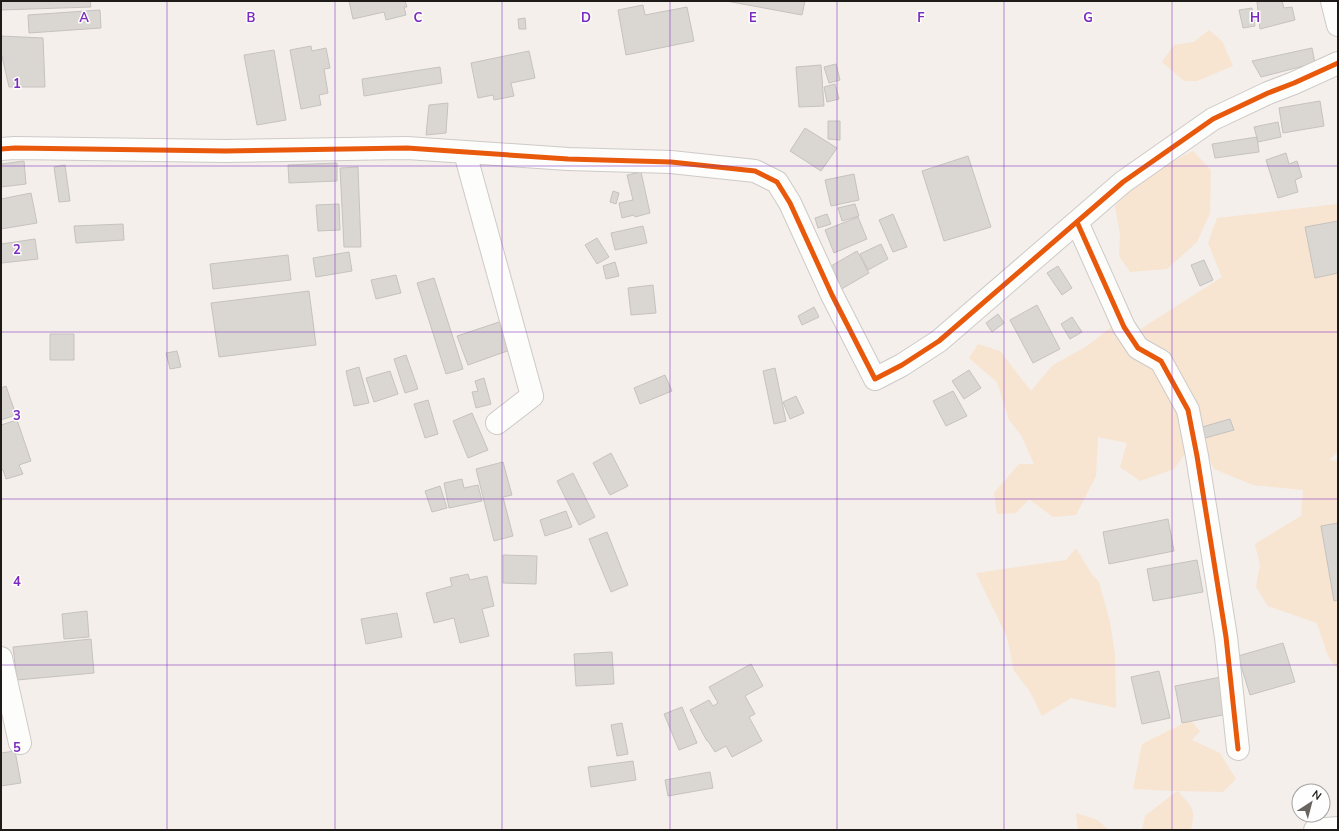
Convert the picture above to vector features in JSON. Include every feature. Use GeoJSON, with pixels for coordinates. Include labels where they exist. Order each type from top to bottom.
{"type":"FeatureCollection","features":[{"type":"Feature","properties":{"kind":"street"},"geometry":{"type":"LineString","coordinates":[[1332,1],[1338,25]]}},
{"type":"Feature","properties":{"kind":"street"},"geometry":{"type":"LineString","coordinates":[[1,150],[15,148],[225,151],[407,148],[568,159],[671,162],[755,171],[777,182],[790,202],[832,294],[875,379],[902,365],[939,341],[1122,182],[1213,119],[1268,93],[1338,63]]}},
{"type":"Feature","properties":{"kind":"street"},"geometry":{"type":"LineString","coordinates":[[465,153],[532,396],[497,423]]}},
{"type":"Feature","properties":{"kind":"street"},"geometry":{"type":"LineString","coordinates":[[1077,222],[1124,327],[1138,348],[1161,361],[1188,410],[1197,456],[1226,637],[1238,748]]}},
{"type":"Feature","properties":{"kind":"street"},"geometry":{"type":"LineString","coordinates":[[1,658],[20,742]]}},
{"type":"Feature","properties":{"kind":"street"},"geometry":{"type":"LineString","coordinates":[[1315,830],[1338,828]]}},
{"type":"Feature","properties":{"kind":"shaded area"},"geometry":{"type":"Polygon","coordinates":[[[1209,30],[1222,41],[1233,66],[1197,81],[1184,81],[1162,62],[1174,45],[1194,42],[1209,30]]]}},
{"type":"Feature","properties":{"kind":"shaded area"},"geometry":{"type":"Polygon","coordinates":[[[1193,151],[1211,170],[1210,213],[1197,242],[1167,269],[1130,272],[1119,256],[1120,234],[1115,206],[1129,190],[1160,168],[1193,151]]]}},
{"type":"Feature","properties":{"kind":"shaded area"},"geometry":{"type":"Polygon","coordinates":[[[1338,204],[1338,451],[1329,460],[1338,461],[1338,667],[1336,667],[1328,656],[1317,623],[1268,606],[1256,587],[1260,565],[1255,544],[1301,516],[1303,490],[1253,485],[1214,469],[1199,434],[1174,469],[1140,481],[1120,467],[1127,443],[1098,437],[1096,476],[1076,515],[1053,517],[1029,499],[1016,513],[997,514],[994,493],[1019,464],[1034,464],[1021,435],[1009,420],[997,382],[969,358],[978,344],[1000,351],[1031,391],[1053,365],[1087,346],[1120,320],[1133,334],[1222,277],[1208,243],[1217,218],[1338,204]]]}},
{"type":"Feature","properties":{"kind":"shaded area"},"geometry":{"type":"Polygon","coordinates":[[[1076,548],[1091,573],[1099,582],[1110,622],[1115,654],[1116,708],[1071,698],[1042,716],[1029,690],[1014,671],[1007,637],[976,573],[1066,560],[1076,548]]]}},
{"type":"Feature","properties":{"kind":"shaded area"},"geometry":{"type":"Polygon","coordinates":[[[1190,720],[1200,731],[1192,740],[1220,753],[1236,779],[1223,792],[1178,791],[1192,808],[1193,817],[1191,830],[1142,830],[1145,816],[1177,791],[1133,789],[1142,744],[1190,720]]]}},
{"type":"Feature","properties":{"kind":"shaded area"},"geometry":{"type":"Polygon","coordinates":[[[1076,813],[1097,820],[1109,830],[1078,830],[1076,813]]]}},
{"type":"Feature","properties":{"kind":"building"},"geometry":{"type":"Polygon","coordinates":[[[1,1],[90,1],[91,7],[1,10],[1,1]]]}},
{"type":"Feature","properties":{"kind":"building"},"geometry":{"type":"Polygon","coordinates":[[[349,1],[405,1],[407,7],[404,7],[406,15],[386,20],[384,12],[353,19],[349,1]]]}},
{"type":"Feature","properties":{"kind":"building"},"geometry":{"type":"Polygon","coordinates":[[[726,1],[805,1],[802,15],[726,1]]]}},
{"type":"Feature","properties":{"kind":"building"},"geometry":{"type":"Polygon","coordinates":[[[1282,1],[1284,8],[1292,7],[1295,20],[1260,29],[1257,2],[1282,1]]]}},
{"type":"Feature","properties":{"kind":"building"},"geometry":{"type":"Polygon","coordinates":[[[643,5],[645,15],[687,7],[694,41],[626,55],[618,10],[643,5]]]}},
{"type":"Feature","properties":{"kind":"building"},"geometry":{"type":"Polygon","coordinates":[[[1252,8],[1255,26],[1243,28],[1239,10],[1252,8]]]}},
{"type":"Feature","properties":{"kind":"building"},"geometry":{"type":"Polygon","coordinates":[[[100,10],[101,28],[29,33],[28,15],[100,10]]]}},
{"type":"Feature","properties":{"kind":"building"},"geometry":{"type":"Polygon","coordinates":[[[525,18],[526,29],[519,29],[518,19],[525,18]]]}},
{"type":"Feature","properties":{"kind":"building"},"geometry":{"type":"Polygon","coordinates":[[[1,36],[43,38],[45,87],[9,87],[1,52],[1,36]]]}},
{"type":"Feature","properties":{"kind":"building"},"geometry":{"type":"Polygon","coordinates":[[[311,46],[312,51],[326,48],[330,68],[324,69],[328,93],[319,95],[321,105],[301,109],[290,50],[311,46]]]}},
{"type":"Feature","properties":{"kind":"building"},"geometry":{"type":"Polygon","coordinates":[[[1312,48],[1315,63],[1261,77],[1252,61],[1312,48]]]}},
{"type":"Feature","properties":{"kind":"building"},"geometry":{"type":"Polygon","coordinates":[[[274,50],[286,120],[257,125],[244,55],[274,50]]]}},
{"type":"Feature","properties":{"kind":"building"},"geometry":{"type":"Polygon","coordinates":[[[529,51],[535,78],[511,83],[514,96],[494,100],[493,95],[478,98],[471,63],[529,51]]]}},
{"type":"Feature","properties":{"kind":"building"},"geometry":{"type":"Polygon","coordinates":[[[836,64],[840,80],[829,83],[824,67],[836,64]]]}},
{"type":"Feature","properties":{"kind":"building"},"geometry":{"type":"Polygon","coordinates":[[[821,65],[824,106],[799,107],[796,67],[821,65]]]}},
{"type":"Feature","properties":{"kind":"building"},"geometry":{"type":"Polygon","coordinates":[[[440,67],[442,83],[364,96],[362,79],[440,67]]]}},
{"type":"Feature","properties":{"kind":"building"},"geometry":{"type":"Polygon","coordinates":[[[835,84],[839,99],[827,102],[824,87],[835,84]]]}},
{"type":"Feature","properties":{"kind":"building"},"geometry":{"type":"Polygon","coordinates":[[[1320,101],[1324,126],[1283,133],[1279,108],[1320,101]]]}},
{"type":"Feature","properties":{"kind":"building"},"geometry":{"type":"Polygon","coordinates":[[[448,103],[446,133],[426,135],[429,105],[448,103]]]}},
{"type":"Feature","properties":{"kind":"building"},"geometry":{"type":"Polygon","coordinates":[[[828,121],[840,121],[840,140],[828,139],[828,121]]]}},
{"type":"Feature","properties":{"kind":"building"},"geometry":{"type":"Polygon","coordinates":[[[1278,122],[1281,137],[1258,142],[1254,127],[1278,122]]]}},
{"type":"Feature","properties":{"kind":"building"},"geometry":{"type":"Polygon","coordinates":[[[805,128],[837,148],[821,171],[790,151],[805,128]]]}},
{"type":"Feature","properties":{"kind":"building"},"geometry":{"type":"Polygon","coordinates":[[[1257,137],[1259,152],[1215,158],[1212,144],[1257,137]]]}},
{"type":"Feature","properties":{"kind":"building"},"geometry":{"type":"Polygon","coordinates":[[[1286,153],[1289,164],[1297,161],[1302,177],[1295,180],[1298,192],[1278,198],[1266,160],[1286,153]]]}},
{"type":"Feature","properties":{"kind":"building"},"geometry":{"type":"Polygon","coordinates":[[[968,156],[991,227],[944,241],[922,171],[968,156]]]}},
{"type":"Feature","properties":{"kind":"building"},"geometry":{"type":"Polygon","coordinates":[[[24,161],[26,184],[1,187],[1,164],[24,161]]]}},
{"type":"Feature","properties":{"kind":"building"},"geometry":{"type":"Polygon","coordinates":[[[337,163],[337,181],[289,183],[288,165],[337,163]]]}},
{"type":"Feature","properties":{"kind":"building"},"geometry":{"type":"Polygon","coordinates":[[[65,165],[70,201],[59,202],[54,167],[65,165]]]}},
{"type":"Feature","properties":{"kind":"building"},"geometry":{"type":"Polygon","coordinates":[[[358,167],[361,247],[344,247],[340,168],[358,167]]]}},
{"type":"Feature","properties":{"kind":"building"},"geometry":{"type":"Polygon","coordinates":[[[641,172],[650,213],[635,217],[634,215],[622,218],[619,203],[633,200],[627,175],[641,172]]]}},
{"type":"Feature","properties":{"kind":"building"},"geometry":{"type":"Polygon","coordinates":[[[854,174],[859,200],[831,206],[825,180],[854,174]]]}},
{"type":"Feature","properties":{"kind":"building"},"geometry":{"type":"Polygon","coordinates":[[[613,191],[619,193],[616,204],[610,202],[613,191]]]}},
{"type":"Feature","properties":{"kind":"building"},"geometry":{"type":"Polygon","coordinates":[[[31,193],[37,223],[1,229],[1,199],[31,193]]]}},
{"type":"Feature","properties":{"kind":"building"},"geometry":{"type":"Polygon","coordinates":[[[339,204],[340,230],[318,231],[316,205],[339,204]]]}},
{"type":"Feature","properties":{"kind":"building"},"geometry":{"type":"Polygon","coordinates":[[[855,204],[859,216],[842,221],[838,208],[855,204]]]}},
{"type":"Feature","properties":{"kind":"building"},"geometry":{"type":"Polygon","coordinates":[[[827,214],[831,224],[818,228],[815,218],[827,214]]]}},
{"type":"Feature","properties":{"kind":"building"},"geometry":{"type":"Polygon","coordinates":[[[893,214],[907,247],[893,252],[879,220],[893,214]]]}},
{"type":"Feature","properties":{"kind":"building"},"geometry":{"type":"Polygon","coordinates":[[[858,217],[867,239],[834,253],[825,230],[858,217]]]}},
{"type":"Feature","properties":{"kind":"building"},"geometry":{"type":"Polygon","coordinates":[[[1338,221],[1338,273],[1315,278],[1305,227],[1338,221]]]}},
{"type":"Feature","properties":{"kind":"building"},"geometry":{"type":"Polygon","coordinates":[[[123,224],[124,240],[76,243],[74,226],[123,224]]]}},
{"type":"Feature","properties":{"kind":"building"},"geometry":{"type":"Polygon","coordinates":[[[643,226],[647,243],[615,250],[611,233],[643,226]]]}},
{"type":"Feature","properties":{"kind":"building"},"geometry":{"type":"Polygon","coordinates":[[[597,238],[609,257],[597,264],[585,245],[597,238]]]}},
{"type":"Feature","properties":{"kind":"building"},"geometry":{"type":"Polygon","coordinates":[[[35,239],[38,259],[1,263],[1,244],[35,239]]]}},
{"type":"Feature","properties":{"kind":"building"},"geometry":{"type":"Polygon","coordinates":[[[881,244],[888,259],[868,270],[860,254],[881,244]]]}},
{"type":"Feature","properties":{"kind":"building"},"geometry":{"type":"Polygon","coordinates":[[[857,251],[869,273],[838,291],[826,269],[857,251]]]}},
{"type":"Feature","properties":{"kind":"building"},"geometry":{"type":"Polygon","coordinates":[[[349,252],[352,271],[316,277],[313,258],[349,252]]]}},
{"type":"Feature","properties":{"kind":"building"},"geometry":{"type":"Polygon","coordinates":[[[288,255],[291,280],[213,289],[210,264],[288,255]]]}},
{"type":"Feature","properties":{"kind":"building"},"geometry":{"type":"Polygon","coordinates":[[[1204,260],[1213,280],[1200,286],[1191,265],[1204,260]]]}},
{"type":"Feature","properties":{"kind":"building"},"geometry":{"type":"Polygon","coordinates":[[[615,262],[619,276],[606,279],[603,266],[615,262]]]}},
{"type":"Feature","properties":{"kind":"building"},"geometry":{"type":"Polygon","coordinates":[[[1058,266],[1072,288],[1062,295],[1047,273],[1058,266]]]}},
{"type":"Feature","properties":{"kind":"building"},"geometry":{"type":"Polygon","coordinates":[[[396,275],[401,293],[376,299],[371,280],[396,275]]]}},
{"type":"Feature","properties":{"kind":"building"},"geometry":{"type":"Polygon","coordinates":[[[434,278],[463,369],[446,374],[417,283],[434,278]]]}},
{"type":"Feature","properties":{"kind":"building"},"geometry":{"type":"Polygon","coordinates":[[[653,285],[656,313],[631,315],[628,288],[653,285]]]}},
{"type":"Feature","properties":{"kind":"building"},"geometry":{"type":"Polygon","coordinates":[[[309,291],[316,345],[219,357],[211,303],[309,291]]]}},
{"type":"Feature","properties":{"kind":"building"},"geometry":{"type":"Polygon","coordinates":[[[1037,305],[1060,349],[1033,363],[1010,320],[1037,305]]]}},
{"type":"Feature","properties":{"kind":"building"},"geometry":{"type":"Polygon","coordinates":[[[814,307],[819,317],[802,325],[798,316],[814,307]]]}},
{"type":"Feature","properties":{"kind":"building"},"geometry":{"type":"Polygon","coordinates":[[[998,314],[1004,323],[992,332],[986,323],[998,314]]]}},
{"type":"Feature","properties":{"kind":"building"},"geometry":{"type":"Polygon","coordinates":[[[1072,317],[1082,332],[1070,339],[1061,324],[1072,317]]]}},
{"type":"Feature","properties":{"kind":"building"},"geometry":{"type":"Polygon","coordinates":[[[502,321],[513,349],[468,365],[457,336],[502,321]]]}},
{"type":"Feature","properties":{"kind":"building"},"geometry":{"type":"Polygon","coordinates":[[[50,334],[74,334],[74,360],[50,360],[50,334]]]}},
{"type":"Feature","properties":{"kind":"building"},"geometry":{"type":"Polygon","coordinates":[[[177,351],[181,367],[170,369],[166,353],[177,351]]]}},
{"type":"Feature","properties":{"kind":"building"},"geometry":{"type":"Polygon","coordinates":[[[406,355],[418,389],[405,393],[394,359],[406,355]]]}},
{"type":"Feature","properties":{"kind":"building"},"geometry":{"type":"Polygon","coordinates":[[[359,367],[369,403],[354,406],[346,371],[359,367]]]}},
{"type":"Feature","properties":{"kind":"building"},"geometry":{"type":"Polygon","coordinates":[[[775,368],[786,421],[774,424],[763,371],[775,368]]]}},
{"type":"Feature","properties":{"kind":"building"},"geometry":{"type":"Polygon","coordinates":[[[969,370],[981,388],[964,399],[952,381],[969,370]]]}},
{"type":"Feature","properties":{"kind":"building"},"geometry":{"type":"Polygon","coordinates":[[[390,371],[398,394],[374,402],[366,378],[390,371]]]}},
{"type":"Feature","properties":{"kind":"building"},"geometry":{"type":"Polygon","coordinates":[[[665,375],[672,391],[640,404],[634,388],[665,375]]]}},
{"type":"Feature","properties":{"kind":"building"},"geometry":{"type":"Polygon","coordinates":[[[484,378],[491,404],[476,408],[472,392],[478,391],[475,381],[484,378]]]}},
{"type":"Feature","properties":{"kind":"building"},"geometry":{"type":"Polygon","coordinates":[[[6,386],[16,415],[1,420],[1,388],[6,386]]]}},
{"type":"Feature","properties":{"kind":"building"},"geometry":{"type":"Polygon","coordinates":[[[953,391],[967,416],[946,426],[933,401],[953,391]]]}},
{"type":"Feature","properties":{"kind":"building"},"geometry":{"type":"Polygon","coordinates":[[[796,396],[804,413],[790,419],[783,402],[796,396]]]}},
{"type":"Feature","properties":{"kind":"building"},"geometry":{"type":"Polygon","coordinates":[[[428,400],[438,434],[425,438],[414,404],[428,400]]]}},
{"type":"Feature","properties":{"kind":"building"},"geometry":{"type":"Polygon","coordinates":[[[472,413],[488,450],[468,458],[453,421],[472,413]]]}},
{"type":"Feature","properties":{"kind":"building"},"geometry":{"type":"Polygon","coordinates":[[[1230,419],[1234,430],[1205,438],[1202,427],[1230,419]]]}},
{"type":"Feature","properties":{"kind":"building"},"geometry":{"type":"Polygon","coordinates":[[[17,420],[31,461],[19,465],[23,474],[6,479],[3,470],[1,470],[1,425],[17,420]]]}},
{"type":"Feature","properties":{"kind":"building"},"geometry":{"type":"Polygon","coordinates":[[[611,453],[628,486],[610,495],[593,463],[611,453]]]}},
{"type":"Feature","properties":{"kind":"building"},"geometry":{"type":"Polygon","coordinates":[[[503,462],[512,495],[503,497],[513,536],[494,541],[476,469],[503,462]]]}},
{"type":"Feature","properties":{"kind":"building"},"geometry":{"type":"Polygon","coordinates":[[[573,473],[595,517],[579,525],[557,481],[573,473]]]}},
{"type":"Feature","properties":{"kind":"building"},"geometry":{"type":"Polygon","coordinates":[[[462,479],[464,488],[478,485],[482,501],[449,508],[444,483],[462,479]]]}},
{"type":"Feature","properties":{"kind":"building"},"geometry":{"type":"Polygon","coordinates":[[[440,486],[447,508],[432,512],[425,491],[440,486]]]}},
{"type":"Feature","properties":{"kind":"building"},"geometry":{"type":"Polygon","coordinates":[[[566,511],[572,527],[545,536],[540,520],[566,511]]]}},
{"type":"Feature","properties":{"kind":"building"},"geometry":{"type":"Polygon","coordinates":[[[1168,519],[1174,551],[1109,564],[1103,532],[1168,519]]]}},
{"type":"Feature","properties":{"kind":"building"},"geometry":{"type":"Polygon","coordinates":[[[1338,523],[1338,600],[1334,601],[1321,526],[1338,523]]]}},
{"type":"Feature","properties":{"kind":"building"},"geometry":{"type":"Polygon","coordinates":[[[607,532],[628,585],[611,592],[589,539],[607,532]]]}},
{"type":"Feature","properties":{"kind":"building"},"geometry":{"type":"Polygon","coordinates":[[[503,555],[537,556],[536,584],[503,583],[503,555]]]}},
{"type":"Feature","properties":{"kind":"building"},"geometry":{"type":"Polygon","coordinates":[[[1197,560],[1203,592],[1153,601],[1147,569],[1197,560]]]}},
{"type":"Feature","properties":{"kind":"building"},"geometry":{"type":"Polygon","coordinates":[[[468,574],[470,580],[487,576],[494,606],[482,609],[489,636],[460,643],[454,618],[434,623],[426,593],[452,586],[450,578],[468,574]]]}},
{"type":"Feature","properties":{"kind":"building"},"geometry":{"type":"Polygon","coordinates":[[[87,611],[89,637],[64,639],[62,614],[87,611]]]}},
{"type":"Feature","properties":{"kind":"building"},"geometry":{"type":"Polygon","coordinates":[[[397,613],[402,637],[366,644],[361,619],[397,613]]]}},
{"type":"Feature","properties":{"kind":"building"},"geometry":{"type":"Polygon","coordinates":[[[91,639],[94,673],[17,680],[13,647],[91,639]]]}},
{"type":"Feature","properties":{"kind":"building"},"geometry":{"type":"Polygon","coordinates":[[[1283,643],[1295,682],[1250,695],[1238,656],[1283,643]]]}},
{"type":"Feature","properties":{"kind":"building"},"geometry":{"type":"Polygon","coordinates":[[[612,652],[614,684],[576,686],[574,654],[612,652]]]}},
{"type":"Feature","properties":{"kind":"building"},"geometry":{"type":"Polygon","coordinates":[[[751,664],[763,686],[745,696],[755,714],[749,717],[762,741],[732,757],[726,746],[715,752],[707,741],[690,710],[709,700],[713,706],[718,703],[709,687],[751,664]]]}},
{"type":"Feature","properties":{"kind":"building"},"geometry":{"type":"Polygon","coordinates":[[[1159,671],[1170,718],[1142,724],[1131,677],[1159,671]]]}},
{"type":"Feature","properties":{"kind":"building"},"geometry":{"type":"Polygon","coordinates":[[[1221,677],[1228,714],[1182,723],[1175,686],[1221,677]]]}},
{"type":"Feature","properties":{"kind":"building"},"geometry":{"type":"Polygon","coordinates":[[[682,707],[697,743],[679,750],[664,714],[682,707]]]}},
{"type":"Feature","properties":{"kind":"building"},"geometry":{"type":"Polygon","coordinates":[[[622,723],[628,754],[617,756],[611,725],[622,723]]]}},
{"type":"Feature","properties":{"kind":"building"},"geometry":{"type":"Polygon","coordinates":[[[15,751],[21,783],[1,786],[1,753],[15,751]]]}},
{"type":"Feature","properties":{"kind":"building"},"geometry":{"type":"Polygon","coordinates":[[[633,761],[636,780],[591,787],[588,767],[633,761]]]}},
{"type":"Feature","properties":{"kind":"building"},"geometry":{"type":"Polygon","coordinates":[[[710,772],[713,788],[668,796],[665,780],[710,772]]]}},
{"type":"Feature","properties":{"kind":"cycle path"},"geometry":{"type":"LineString","coordinates":[[1,149],[225,151],[407,148],[568,159],[671,162],[755,171],[777,182],[790,203],[832,295],[875,379],[902,365],[939,341],[1123,182],[1213,119],[1268,93],[1338,63]]}},
{"type":"Feature","properties":{"kind":"cycle path"},"geometry":{"type":"LineString","coordinates":[[1077,222],[1124,327],[1138,348],[1161,361],[1188,410],[1197,456],[1226,637],[1238,749]]}}]}
